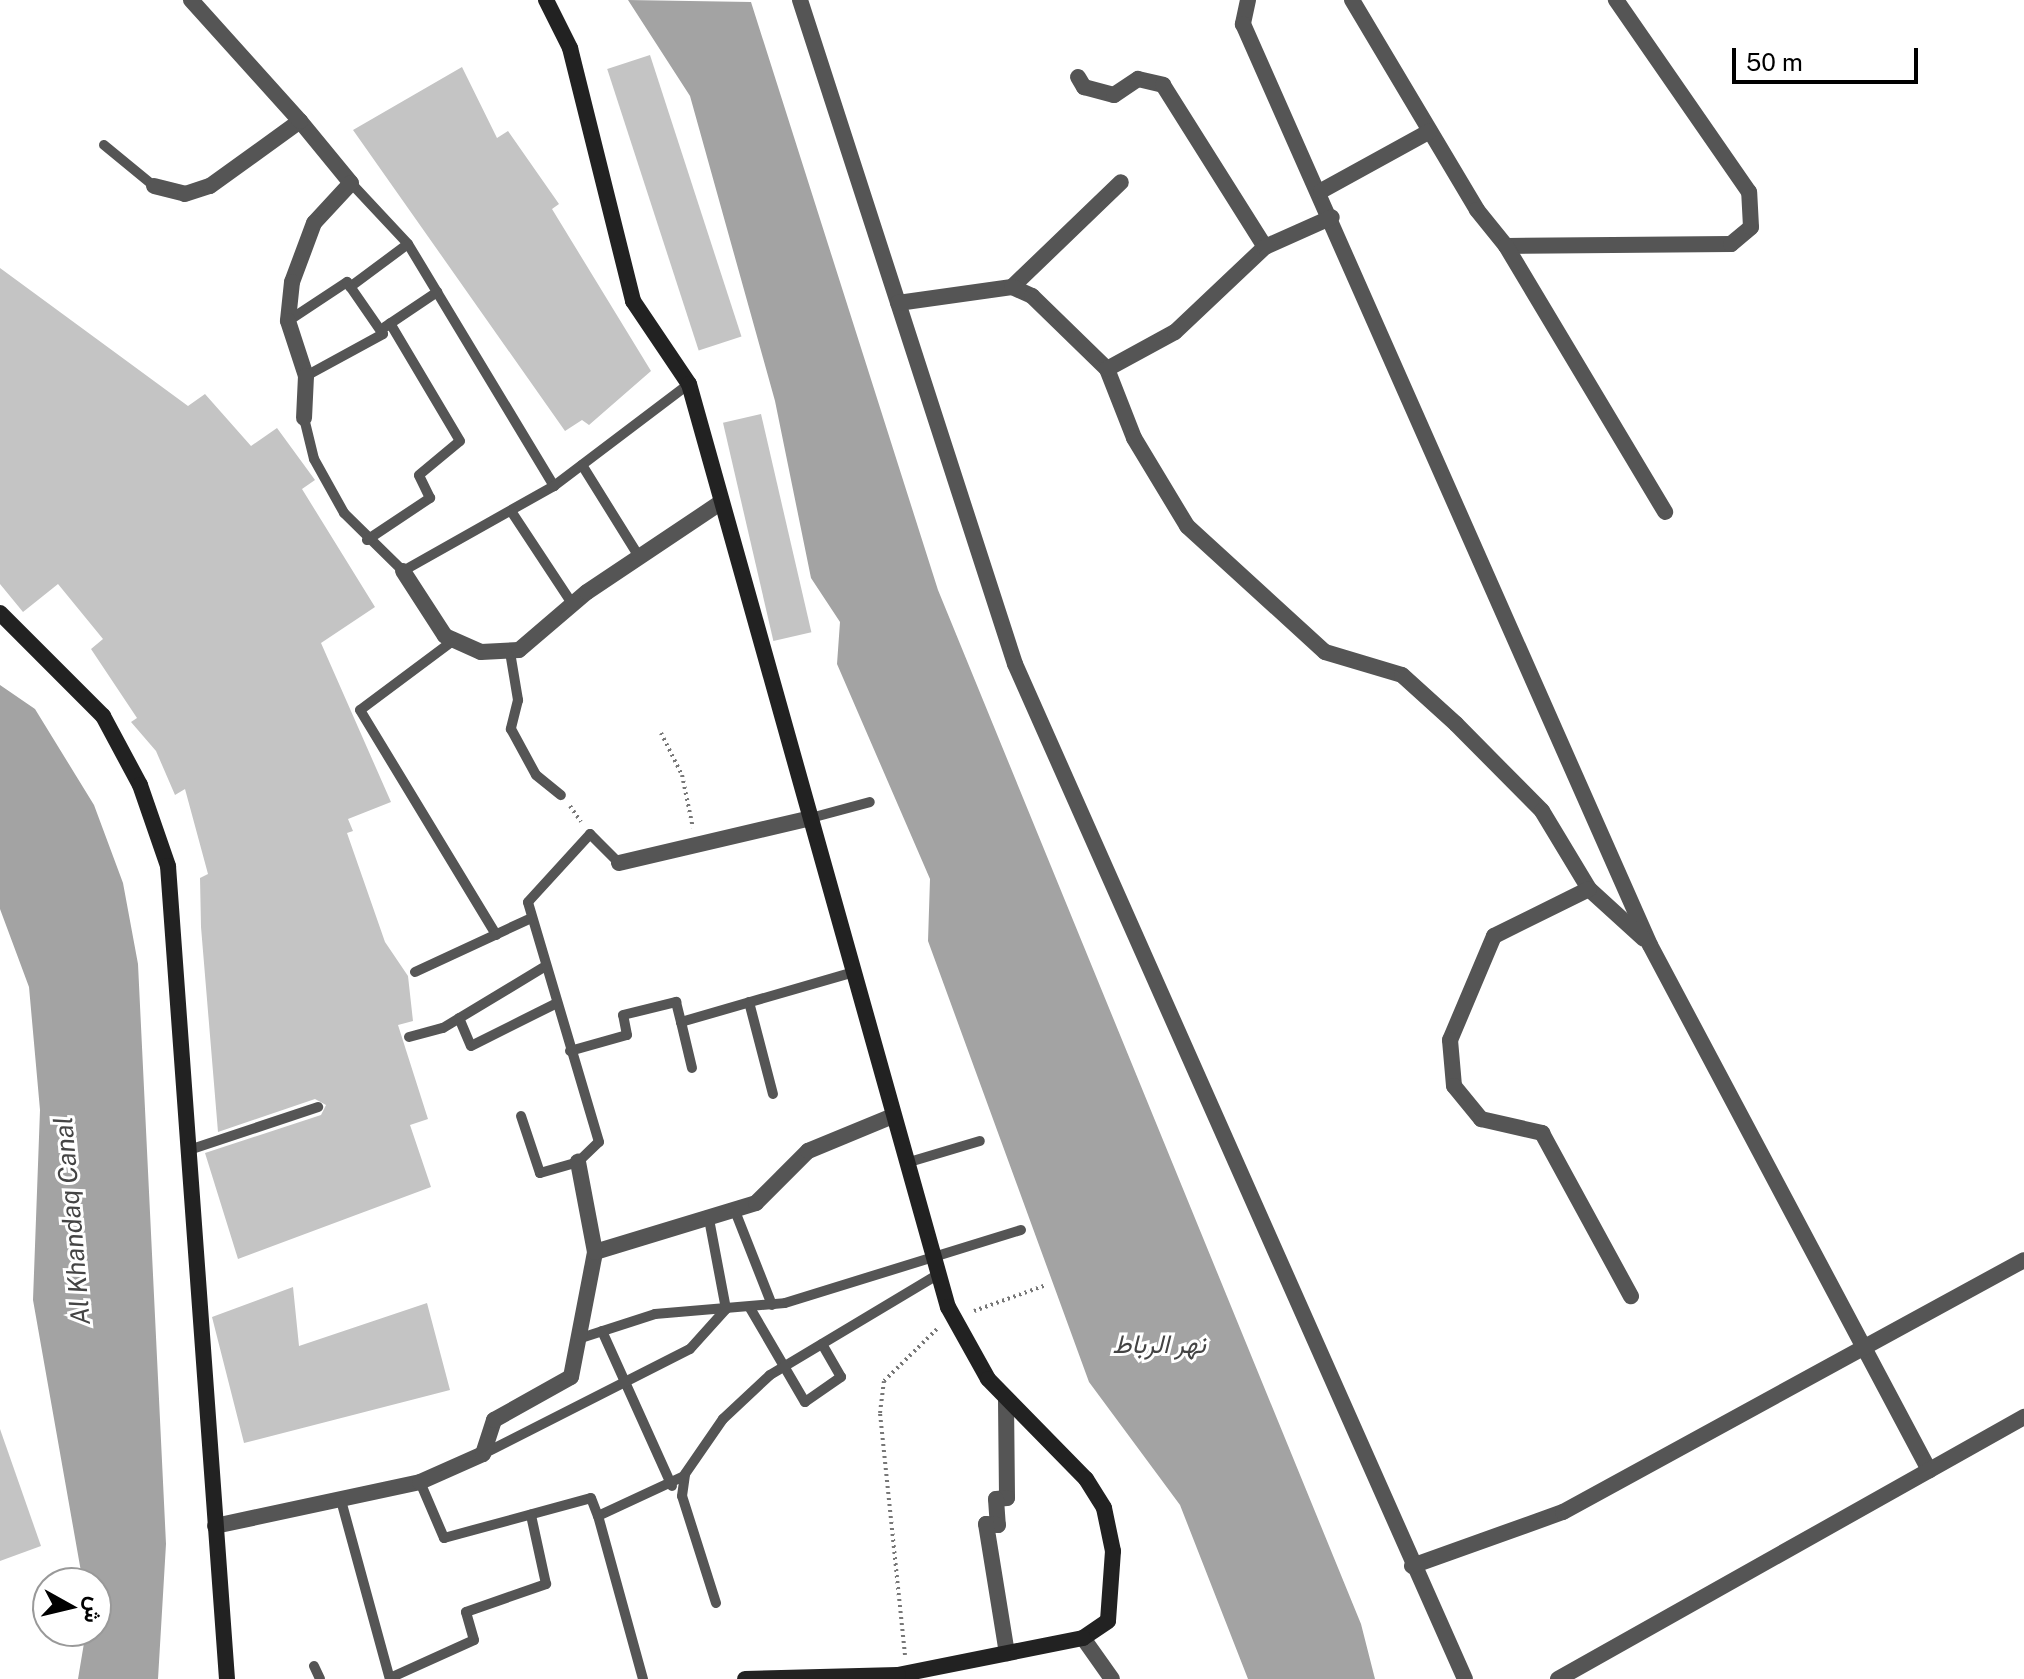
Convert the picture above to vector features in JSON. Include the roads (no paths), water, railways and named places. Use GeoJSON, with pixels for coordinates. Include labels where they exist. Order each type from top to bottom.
{"type":"FeatureCollection","features":[{"type":"Feature","properties":{"kind":"street"},"geometry":{"type":"LineString","coordinates":[[191,0],[300,121],[351,183],[303,246],[288,321],[306,376],[304,418]]}},
{"type":"Feature","properties":{"kind":"street"},"geometry":{"type":"LineString","coordinates":[[546,0],[570,48],[633,301],[689,384],[807,819],[937,1275],[954,1319],[1006,1401],[1086,1479],[1104,1508],[1112,1601],[1108,1621],[1083,1638],[908,1673],[745,1679]]}},
{"type":"Feature","properties":{"kind":"street"},"geometry":{"type":"LineString","coordinates":[[800,0],[1015,664],[1412,1566],[1465,1679]]}},
{"type":"Feature","properties":{"kind":"street"},"geometry":{"type":"LineString","coordinates":[[1248,0],[1243,24],[1321,191],[1650,945],[1929,1470]]}},
{"type":"Feature","properties":{"kind":"street"},"geometry":{"type":"LineString","coordinates":[[1352,0],[1430,131],[1506,246],[1665,512]]}},
{"type":"Feature","properties":{"kind":"street"},"geometry":{"type":"LineString","coordinates":[[1506,246],[1679,249],[1731,244],[1751,227],[1749,192],[1616,0]]}},
{"type":"Feature","properties":{"kind":"street"},"geometry":{"type":"LineString","coordinates":[[1078,77],[1084,87],[1114,95],[1138,79],[1163,85],[1265,247]]}},
{"type":"Feature","properties":{"kind":"street"},"geometry":{"type":"LineString","coordinates":[[154,186],[185,194],[210,186],[300,121]]}},
{"type":"Feature","properties":{"kind":"street"},"geometry":{"type":"LineString","coordinates":[[1321,191],[1430,131]]}},
{"type":"Feature","properties":{"kind":"street"},"geometry":{"type":"LineString","coordinates":[[1012,287],[1121,182]]}},
{"type":"Feature","properties":{"kind":"street"},"geometry":{"type":"LineString","coordinates":[[1107,369],[1175,332],[1265,247],[1332,217]]}},
{"type":"Feature","properties":{"kind":"street"},"geometry":{"type":"LineString","coordinates":[[898,303],[1012,287],[1032,296],[1107,369],[1134,438],[1187,526],[1325,652],[1402,675],[1456,724],[1542,811],[1589,889],[1650,945]]}},
{"type":"Feature","properties":{"kind":"street"},"geometry":{"type":"LineString","coordinates":[[403,571],[454,640],[481,652],[510,652],[538,639],[573,605],[638,555],[720,503]]}},
{"type":"Feature","properties":{"kind":"street"},"geometry":{"type":"LineString","coordinates":[[0,613],[103,716],[140,785],[175,907],[227,1679]]}},
{"type":"Feature","properties":{"kind":"street"},"geometry":{"type":"LineString","coordinates":[[619,863],[807,819]]}},
{"type":"Feature","properties":{"kind":"street"},"geometry":{"type":"LineString","coordinates":[[1589,889],[1494,936],[1450,1040],[1454,1086],[1481,1119],[1542,1133],[1631,1296]]}},
{"type":"Feature","properties":{"kind":"street"},"geometry":{"type":"LineString","coordinates":[[595,1252],[735,1211],[765,1197],[808,1151],[893,1116]]}},
{"type":"Feature","properties":{"kind":"street"},"geometry":{"type":"LineString","coordinates":[[215,1526],[342,1504],[420,1482],[483,1454],[494,1420],[571,1377],[581,1338],[595,1252],[578,1162]]}},
{"type":"Feature","properties":{"kind":"street"},"geometry":{"type":"LineString","coordinates":[[1412,1566],[1563,1512],[2024,1260]]}},
{"type":"Feature","properties":{"kind":"street"},"geometry":{"type":"LineString","coordinates":[[1006,1401],[1007,1498],[996,1499],[998,1525],[986,1524],[1007,1653]]}},
{"type":"Feature","properties":{"kind":"street"},"geometry":{"type":"LineString","coordinates":[[1558,1679],[2024,1417]]}},
{"type":"Feature","properties":{"kind":"street"},"geometry":{"type":"LineString","coordinates":[[1083,1638],[1112,1679]]}},
{"type":"Feature","properties":{"kind":"lane"},"geometry":{"type":"LineString","coordinates":[[104,145],[154,186]]}},
{"type":"Feature","properties":{"kind":"lane"},"geometry":{"type":"LineString","coordinates":[[351,183],[408,244],[554,486]]}},
{"type":"Feature","properties":{"kind":"lane"},"geometry":{"type":"LineString","coordinates":[[288,321],[350,287],[408,244]]}},
{"type":"Feature","properties":{"kind":"lane"},"geometry":{"type":"LineString","coordinates":[[350,287],[385,327],[460,441],[419,475],[430,498],[367,540]]}},
{"type":"Feature","properties":{"kind":"lane"},"geometry":{"type":"LineString","coordinates":[[306,376],[437,292]]}},
{"type":"Feature","properties":{"kind":"lane"},"geometry":{"type":"LineString","coordinates":[[304,418],[314,459],[367,540],[403,571],[554,486],[689,384]]}},
{"type":"Feature","properties":{"kind":"lane"},"geometry":{"type":"LineString","coordinates":[[582,465],[638,555]]}},
{"type":"Feature","properties":{"kind":"lane"},"geometry":{"type":"LineString","coordinates":[[511,511],[573,605]]}},
{"type":"Feature","properties":{"kind":"lane"},"geometry":{"type":"LineString","coordinates":[[454,640],[360,710],[496,935]]}},
{"type":"Feature","properties":{"kind":"lane"},"geometry":{"type":"LineString","coordinates":[[510,652],[518,700],[511,729],[536,775],[561,795]]}},
{"type":"Feature","properties":{"kind":"lane"},"geometry":{"type":"LineString","coordinates":[[807,819],[870,802]]}},
{"type":"Feature","properties":{"kind":"lane"},"geometry":{"type":"LineString","coordinates":[[521,1116],[540,1173],[578,1162],[599,1142],[529,919],[535,887],[590,834],[619,863]]}},
{"type":"Feature","properties":{"kind":"lane"},"geometry":{"type":"LineString","coordinates":[[415,972],[529,919]]}},
{"type":"Feature","properties":{"kind":"lane"},"geometry":{"type":"LineString","coordinates":[[409,1037],[459,1018],[544,967]]}},
{"type":"Feature","properties":{"kind":"lane"},"geometry":{"type":"LineString","coordinates":[[681,1022],[851,973]]}},
{"type":"Feature","properties":{"kind":"lane"},"geometry":{"type":"LineString","coordinates":[[570,1051],[627,1035],[623,1015],[676,1002],[692,1068]]}},
{"type":"Feature","properties":{"kind":"lane"},"geometry":{"type":"LineString","coordinates":[[749,1002],[773,1094]]}},
{"type":"Feature","properties":{"kind":"lane"},"geometry":{"type":"LineString","coordinates":[[459,1018],[471,1046],[555,1004]]}},
{"type":"Feature","properties":{"kind":"lane"},"geometry":{"type":"LineString","coordinates":[[192,1149],[318,1107]]}},
{"type":"Feature","properties":{"kind":"lane"},"geometry":{"type":"LineString","coordinates":[[906,1163],[980,1141]]}},
{"type":"Feature","properties":{"kind":"lane"},"geometry":{"type":"LineString","coordinates":[[735,1211],[772,1305]]}},
{"type":"Feature","properties":{"kind":"lane"},"geometry":{"type":"LineString","coordinates":[[709,1219],[726,1309]]}},
{"type":"Feature","properties":{"kind":"lane"},"geometry":{"type":"LineString","coordinates":[[581,1338],[655,1314],[772,1305],[1021,1230]]}},
{"type":"Feature","properties":{"kind":"lane"},"geometry":{"type":"LineString","coordinates":[[598,1516],[672,1486],[685,1474],[723,1419],[782,1367],[937,1275]]}},
{"type":"Feature","properties":{"kind":"lane"},"geometry":{"type":"LineString","coordinates":[[750,1308],[805,1402],[841,1377],[822,1344]]}},
{"type":"Feature","properties":{"kind":"lane"},"geometry":{"type":"LineString","coordinates":[[483,1454],[690,1349],[726,1309]]}},
{"type":"Feature","properties":{"kind":"lane"},"geometry":{"type":"LineString","coordinates":[[602,1331],[672,1486]]}},
{"type":"Feature","properties":{"kind":"lane"},"geometry":{"type":"LineString","coordinates":[[685,1474],[682,1496],[716,1603]]}},
{"type":"Feature","properties":{"kind":"lane"},"geometry":{"type":"LineString","coordinates":[[420,1482],[444,1538],[591,1498],[643,1679]]}},
{"type":"Feature","properties":{"kind":"lane"},"geometry":{"type":"LineString","coordinates":[[342,1504],[390,1678],[474,1640],[466,1612],[546,1584],[531,1515]]}},
{"type":"Feature","properties":{"kind":"lane"},"geometry":{"type":"LineString","coordinates":[[314,1666],[320,1679]]}},
{"type":"Feature","properties":{"kind":"water","name":"نهر الرباط"},"geometry":{"type":"Polygon","coordinates":[[[628,0],[751,2],[938,590],[1361,1624],[1375,1679],[1248,1679],[1180,1505],[1089,1382],[928,941],[930,879],[837,664],[840,622],[811,578],[775,401],[690,96],[628,0]]]}},
{"type":"Feature","properties":{"kind":"water","name":"Al Khandaq Canal"},"geometry":{"type":"Polygon","coordinates":[[[0,685],[35,709],[94,805],[123,883],[138,964],[166,1544],[158,1679],[78,1679],[83,1647],[112,1647],[112,1567],[80,1567],[33,1300],[40,1110],[29,987],[0,909],[0,685]]]}}]}
